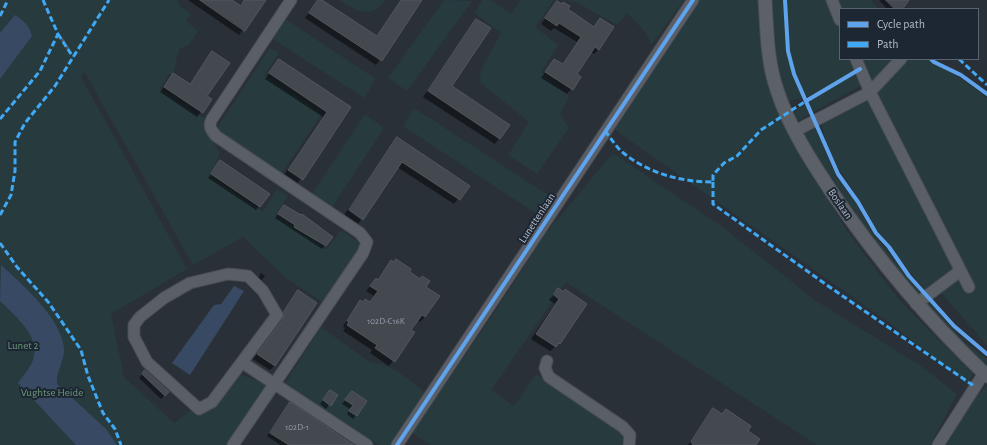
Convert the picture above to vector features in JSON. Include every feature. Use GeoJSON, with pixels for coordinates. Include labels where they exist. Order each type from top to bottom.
{"type":"FeatureCollection","features":[{"type":"Feature","properties":{"kind":"main road","name":"Boslaan"},"geometry":{"type":"LineString","coordinates":[[765,0],[770,62],[776,89],[795,131],[817,169],[877,257],[916,304],[985,375]]}},
{"type":"Feature","properties":{"kind":"street"},"geometry":{"type":"LineString","coordinates":[[233,445],[363,252],[367,242],[360,233],[216,136],[211,130],[210,123],[212,119],[291,0]]}},
{"type":"Feature","properties":{"kind":"street","name":"Lunettenlaan"},"geometry":{"type":"LineString","coordinates":[[397,445],[692,0]]}},
{"type":"Feature","properties":{"kind":"street"},"geometry":{"type":"LineString","coordinates":[[832,0],[839,18]]}},
{"type":"Feature","properties":{"kind":"street"},"geometry":{"type":"LineString","coordinates":[[856,60],[870,92],[969,287]]}},
{"type":"Feature","properties":{"kind":"street"},"geometry":{"type":"LineString","coordinates":[[795,131],[870,92],[900,60]]}},
{"type":"Feature","properties":{"kind":"street"},"geometry":{"type":"LineString","coordinates":[[916,304],[960,270]]}},
{"type":"Feature","properties":{"kind":"street"},"geometry":{"type":"LineString","coordinates":[[228,274],[248,276],[263,291],[277,315],[243,363],[212,402],[199,409],[147,362],[134,337],[134,325],[140,317],[164,298],[190,283],[228,274]]}},
{"type":"Feature","properties":{"kind":"street"},"geometry":{"type":"LineString","coordinates":[[547,361],[545,368],[549,377],[623,428],[630,435],[630,444]]}},
{"type":"Feature","properties":{"kind":"street"},"geometry":{"type":"LineString","coordinates":[[243,363],[367,445]]}},
{"type":"Feature","properties":{"kind":"street"},"geometry":{"type":"LineString","coordinates":[[938,445],[985,375]]}},
{"type":"Feature","properties":{"kind":"green space"},"geometry":{"type":"Polygon","coordinates":[[[0,0],[177,0],[180,6],[191,14],[186,21],[198,31],[189,45],[179,49],[173,74],[169,74],[160,89],[211,123],[210,131],[213,142],[220,153],[210,176],[263,212],[277,189],[288,196],[276,215],[327,249],[341,230],[362,245],[323,302],[287,279],[243,237],[193,265],[84,71],[81,77],[187,269],[111,314],[124,377],[174,423],[239,374],[266,384],[229,445],[0,445],[0,0]]]}},
{"type":"Feature","properties":{"kind":"green space"},"geometry":{"type":"Polygon","coordinates":[[[340,0],[385,0],[375,10],[364,12],[340,0]]]}},
{"type":"Feature","properties":{"kind":"green space"},"geometry":{"type":"Polygon","coordinates":[[[444,0],[472,1],[407,91],[388,78],[444,0]]]}},
{"type":"Feature","properties":{"kind":"green space"},"geometry":{"type":"Polygon","coordinates":[[[482,0],[491,0],[511,14],[521,0],[554,0],[535,27],[558,45],[541,72],[569,96],[560,114],[569,128],[537,174],[508,155],[529,122],[481,83],[480,72],[501,33],[475,13],[482,0]]]}},
{"type":"Feature","properties":{"kind":"green space"},"geometry":{"type":"Polygon","coordinates":[[[569,0],[684,0],[651,45],[647,34],[627,13],[617,25],[576,2],[569,0]]]}},
{"type":"Feature","properties":{"kind":"green space"},"geometry":{"type":"Polygon","coordinates":[[[700,0],[760,0],[798,150],[847,231],[877,271],[903,304],[973,374],[967,384],[887,321],[615,130],[700,0]]]}},
{"type":"Feature","properties":{"kind":"green space"},"geometry":{"type":"Polygon","coordinates":[[[772,0],[829,0],[839,26],[839,60],[852,60],[856,70],[809,96],[787,102],[777,60],[772,0]]]}},
{"type":"Feature","properties":{"kind":"green space"},"geometry":{"type":"Polygon","coordinates":[[[837,0],[871,0],[877,8],[840,8],[837,0]]]}},
{"type":"Feature","properties":{"kind":"green space"},"geometry":{"type":"Polygon","coordinates":[[[285,19],[376,79],[364,98],[273,39],[285,19]]]}},
{"type":"Feature","properties":{"kind":"green space"},"geometry":{"type":"Polygon","coordinates":[[[270,48],[279,53],[264,75],[322,113],[278,179],[215,131],[270,48]]]}},
{"type":"Feature","properties":{"kind":"green space"},"geometry":{"type":"Polygon","coordinates":[[[859,60],[892,60],[875,79],[869,82],[859,60]]]}},
{"type":"Feature","properties":{"kind":"green space"},"geometry":{"type":"Polygon","coordinates":[[[907,60],[936,60],[987,98],[987,345],[940,292],[960,279],[966,292],[973,288],[877,91],[907,60]]]}},
{"type":"Feature","properties":{"kind":"green space"},"geometry":{"type":"Polygon","coordinates":[[[857,73],[862,85],[797,121],[795,112],[807,101],[857,73]]]}},
{"type":"Feature","properties":{"kind":"green space"},"geometry":{"type":"Polygon","coordinates":[[[869,97],[954,270],[925,290],[872,224],[864,207],[838,167],[827,146],[821,123],[869,97]]]}},
{"type":"Feature","properties":{"kind":"green space"},"geometry":{"type":"Polygon","coordinates":[[[414,108],[556,200],[543,218],[403,126],[414,108]]]}},
{"type":"Feature","properties":{"kind":"green space"},"geometry":{"type":"Polygon","coordinates":[[[365,114],[384,128],[330,210],[311,196],[365,114]]]}},
{"type":"Feature","properties":{"kind":"green space"},"geometry":{"type":"Polygon","coordinates":[[[815,126],[836,176],[856,203],[871,231],[921,293],[917,297],[857,216],[816,154],[803,132],[815,126]]]}},
{"type":"Feature","properties":{"kind":"green space"},"geometry":{"type":"Polygon","coordinates":[[[613,153],[724,228],[816,301],[918,364],[957,394],[930,445],[817,445],[566,282],[491,390],[514,406],[536,374],[628,437],[622,445],[431,445],[412,433],[497,309],[546,233],[613,153]]]}},
{"type":"Feature","properties":{"kind":"green space"},"geometry":{"type":"Polygon","coordinates":[[[929,301],[966,343],[987,359],[987,369],[926,303],[929,301]]]}},
{"type":"Feature","properties":{"kind":"green space"},"geometry":{"type":"Polygon","coordinates":[[[321,327],[371,363],[393,369],[427,394],[391,445],[379,445],[284,385],[321,327]]]}},
{"type":"Feature","properties":{"kind":"green space"},"geometry":{"type":"Polygon","coordinates":[[[987,386],[987,445],[946,445],[974,397],[987,386]]]}},
{"type":"Feature","properties":{"kind":"water"},"geometry":{"type":"Polygon","coordinates":[[[15,15],[26,24],[32,36],[0,79],[0,33],[15,15]]]}},
{"type":"Feature","properties":{"kind":"water"},"geometry":{"type":"Polygon","coordinates":[[[1,265],[39,302],[56,325],[64,348],[57,384],[106,429],[117,445],[76,445],[18,383],[33,360],[35,351],[34,343],[25,327],[0,301],[1,265]]]}},
{"type":"Feature","properties":{"kind":"water"},"geometry":{"type":"Polygon","coordinates":[[[234,286],[244,291],[190,375],[172,363],[214,305],[221,304],[234,286]]]}},
{"type":"Feature","properties":{"kind":"building"},"geometry":{"type":"Polygon","coordinates":[[[200,0],[232,0],[241,6],[244,0],[266,0],[245,31],[200,0]]]}},
{"type":"Feature","properties":{"kind":"building"},"geometry":{"type":"Polygon","coordinates":[[[318,0],[322,0],[377,36],[401,0],[422,0],[382,61],[309,13],[318,0]]]}},
{"type":"Feature","properties":{"kind":"building"},"geometry":{"type":"Polygon","coordinates":[[[886,0],[909,0],[904,8],[894,8],[886,0]]]}},
{"type":"Feature","properties":{"kind":"building"},"geometry":{"type":"Polygon","coordinates":[[[557,1],[562,4],[563,2],[570,6],[568,9],[594,27],[600,18],[614,27],[599,50],[595,47],[577,74],[581,77],[573,90],[545,72],[554,59],[563,64],[581,37],[559,23],[557,26],[545,18],[557,1]]]}},
{"type":"Feature","properties":{"kind":"building"},"geometry":{"type":"Polygon","coordinates":[[[476,19],[491,28],[452,86],[510,125],[500,139],[428,91],[476,19]]]}},
{"type":"Feature","properties":{"kind":"building"},"geometry":{"type":"Polygon","coordinates":[[[212,51],[230,63],[207,96],[212,99],[203,113],[164,87],[173,73],[190,84],[212,51]]]}},
{"type":"Feature","properties":{"kind":"building"},"geometry":{"type":"Polygon","coordinates":[[[279,59],[351,107],[303,180],[288,170],[327,112],[269,73],[279,59]]]}},
{"type":"Feature","properties":{"kind":"building"},"geometry":{"type":"Polygon","coordinates":[[[397,137],[470,186],[460,200],[402,162],[363,220],[349,210],[397,137]]]}},
{"type":"Feature","properties":{"kind":"building"},"geometry":{"type":"Polygon","coordinates":[[[220,160],[270,194],[260,207],[211,174],[220,160]]]}},
{"type":"Feature","properties":{"kind":"building"},"geometry":{"type":"Polygon","coordinates":[[[284,205],[301,215],[302,214],[333,237],[326,246],[294,227],[295,225],[278,214],[284,205]]]}},
{"type":"Feature","properties":{"kind":"building"},"geometry":{"type":"Polygon","coordinates":[[[396,259],[411,269],[410,272],[420,279],[422,276],[430,281],[426,287],[440,296],[425,317],[422,315],[411,330],[415,332],[395,362],[375,348],[377,345],[347,325],[349,322],[347,321],[360,300],[363,302],[365,299],[370,302],[378,291],[370,286],[376,278],[378,280],[391,260],[394,262],[396,259]]]}},
{"type":"Feature","properties":{"kind":"building"},"geometry":{"type":"Polygon","coordinates":[[[558,288],[564,292],[565,289],[587,304],[560,344],[559,343],[556,347],[536,334],[559,299],[554,295],[558,288]]]}},
{"type":"Feature","properties":{"kind":"building"},"geometry":{"type":"Polygon","coordinates":[[[298,290],[317,303],[275,366],[257,354],[283,319],[283,313],[298,290]]]}},
{"type":"Feature","properties":{"kind":"building"},"geometry":{"type":"Polygon","coordinates":[[[145,370],[169,392],[165,396],[142,374],[145,370]]]}},
{"type":"Feature","properties":{"kind":"building"},"geometry":{"type":"Polygon","coordinates":[[[330,390],[338,395],[331,406],[323,400],[330,390]]]}},
{"type":"Feature","properties":{"kind":"building"},"geometry":{"type":"Polygon","coordinates":[[[352,391],[367,401],[357,416],[349,411],[353,405],[345,400],[352,391]]]}},
{"type":"Feature","properties":{"kind":"building"},"geometry":{"type":"Polygon","coordinates":[[[290,402],[354,445],[289,445],[270,433],[290,402]]]}},
{"type":"Feature","properties":{"kind":"building"},"geometry":{"type":"Polygon","coordinates":[[[713,408],[722,414],[726,409],[751,426],[748,431],[760,439],[756,445],[693,445],[691,442],[713,408]]]}},
{"type":"Feature","properties":{"kind":"railway"},"geometry":{"type":"LineString","coordinates":[[62,39],[69,50]]}},
{"type":"Feature","properties":{"kind":"marked path"},"geometry":{"type":"LineString","coordinates":[[0,16],[8,0]]}},
{"type":"Feature","properties":{"kind":"marked path"},"geometry":{"type":"LineString","coordinates":[[0,119],[40,71],[58,34],[43,0]]}},
{"type":"Feature","properties":{"kind":"marked path"},"geometry":{"type":"LineString","coordinates":[[0,215],[11,195],[15,171],[15,142],[25,123],[55,86],[109,0]]}},
{"type":"Feature","properties":{"kind":"marked path"},"geometry":{"type":"LineString","coordinates":[[58,34],[73,57]]}},
{"type":"Feature","properties":{"kind":"marked path"},"geometry":{"type":"LineString","coordinates":[[960,60],[987,85]]}},
{"type":"Feature","properties":{"kind":"marked path"},"geometry":{"type":"LineString","coordinates":[[605,131],[621,151],[642,165],[664,175],[676,178],[701,182],[713,182],[713,175],[724,163],[737,156],[761,130],[806,101]]}},
{"type":"Feature","properties":{"kind":"marked path"},"geometry":{"type":"LineString","coordinates":[[713,182],[713,204],[831,288],[974,386]]}},
{"type":"Feature","properties":{"kind":"marked path"},"geometry":{"type":"LineString","coordinates":[[0,243],[17,267],[49,303],[81,350],[88,376],[103,413],[115,429],[121,445]]}},
{"type":"Feature","properties":{"kind":"cycle path"},"geometry":{"type":"LineString","coordinates":[[397,445],[693,0]]}},
{"type":"Feature","properties":{"kind":"cycle path"},"geometry":{"type":"LineString","coordinates":[[785,0],[788,51],[794,74],[838,174],[858,202],[876,233],[889,247],[909,276],[954,326],[987,354]]}},
{"type":"Feature","properties":{"kind":"cycle path"},"geometry":{"type":"LineString","coordinates":[[932,60],[961,75],[987,94]]}},
{"type":"Feature","properties":{"kind":"cycle path"},"geometry":{"type":"LineString","coordinates":[[806,101],[860,69]]}},
{"type":"Feature","properties":{"kind":"park label","name":"Lunet 2"},"geometry":{"type":"Point","coordinates":[23,346]}},
{"type":"Feature","properties":{"kind":"park label","name":"Vughtse Heide"},"geometry":{"type":"Point","coordinates":[52,393]}}]}
